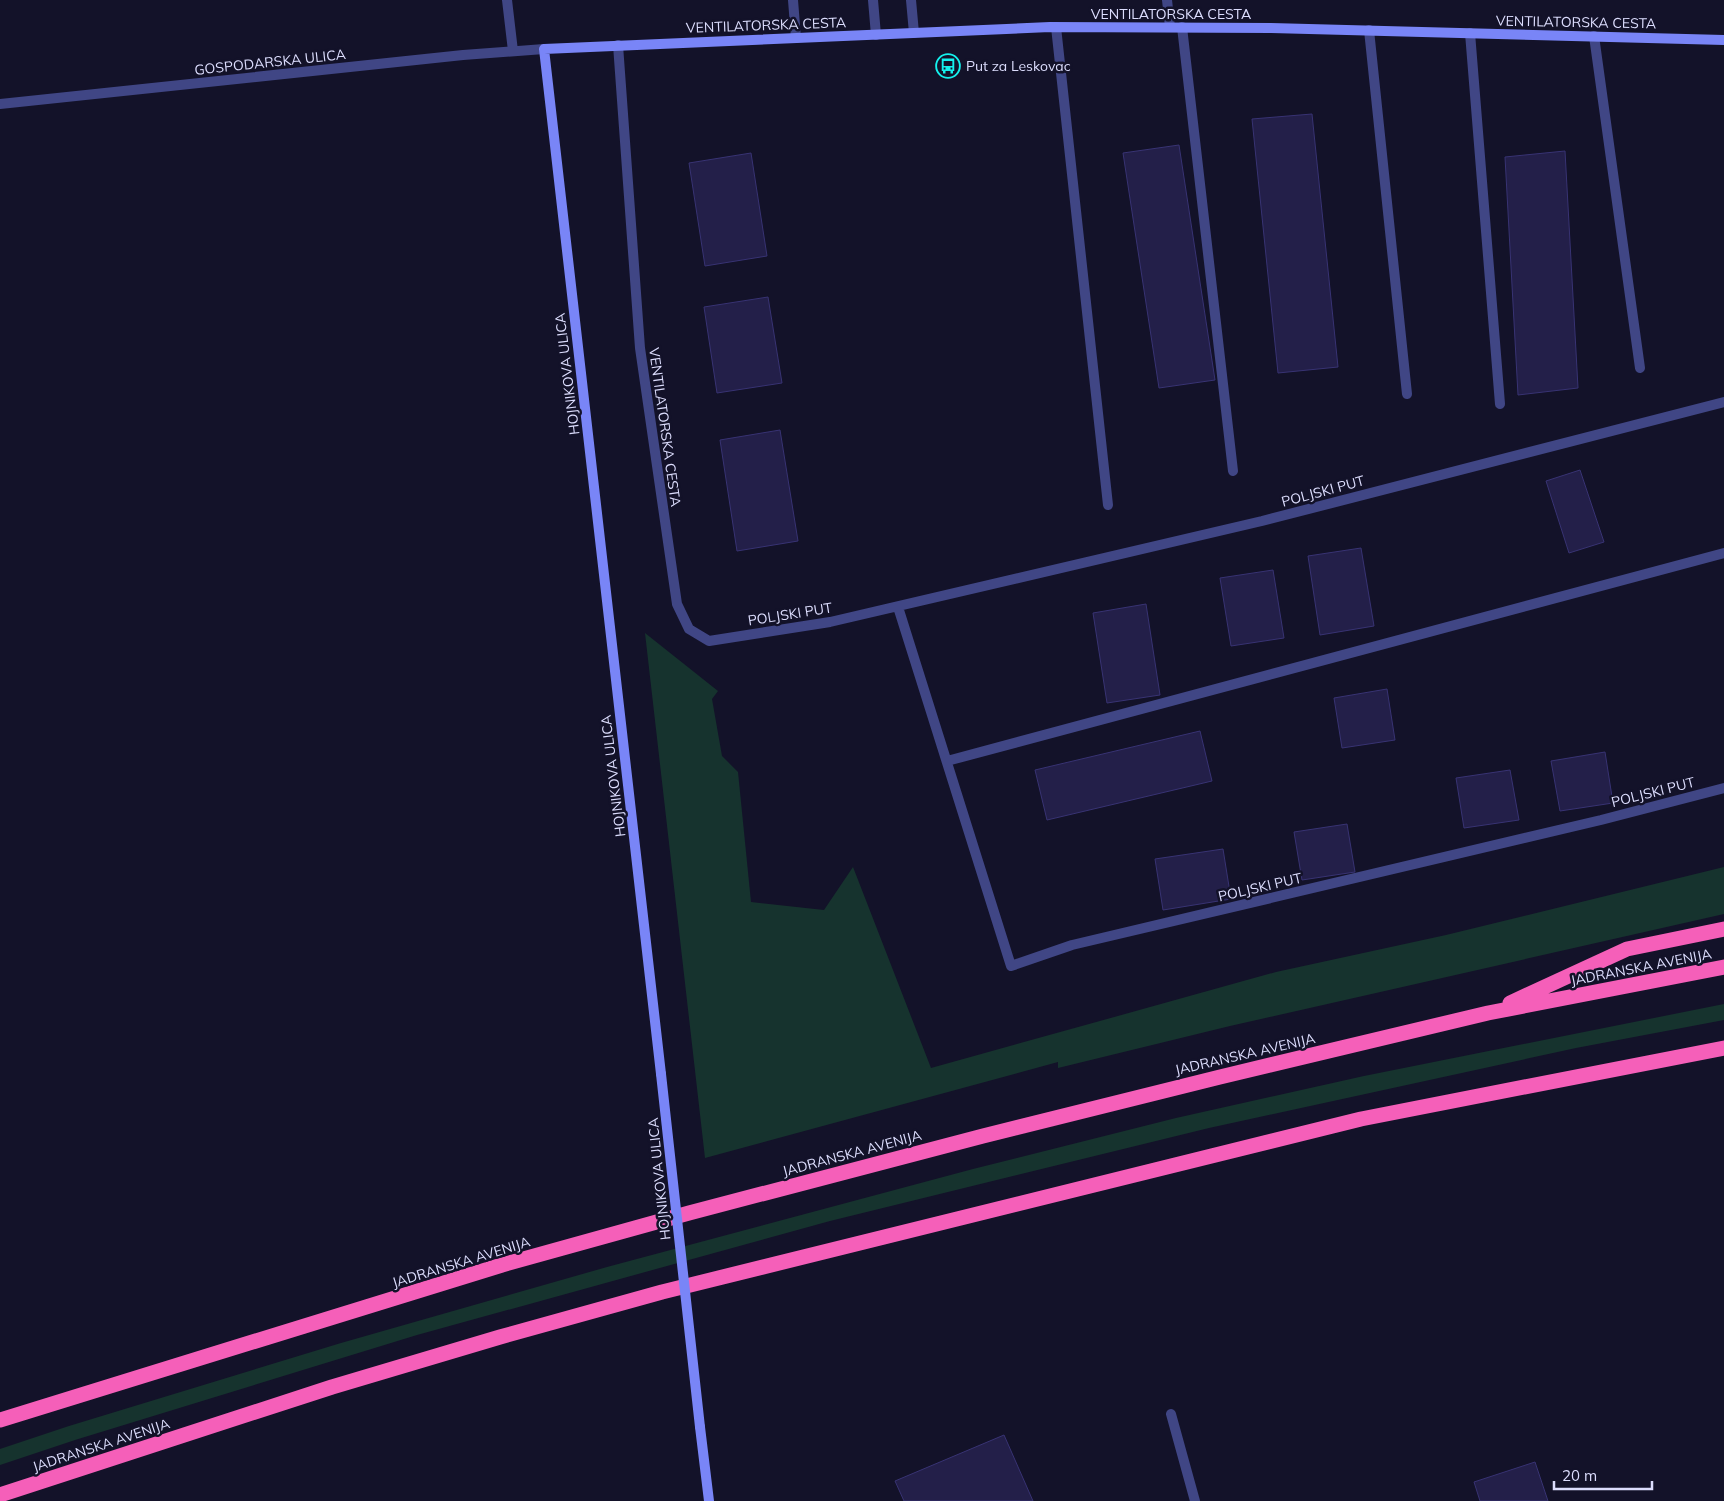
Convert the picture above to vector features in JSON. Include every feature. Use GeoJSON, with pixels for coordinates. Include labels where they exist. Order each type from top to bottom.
{"type":"FeatureCollection","features":[{"type":"Feature","properties":{"kind":"highway"},"geometry":{"type":"LineString","coordinates":[[1488,1013],[1627,949],[1724,929]]}},
{"type":"Feature","properties":{"kind":"highway","name":"JADRANSKA AVENIJA"},"geometry":{"type":"LineString","coordinates":[[0,1420],[502,1266],[689,1213],[1021,1126],[1488,1013],[1724,967]]}},
{"type":"Feature","properties":{"kind":"highway","name":"JADRANSKA AVENIJA"},"geometry":{"type":"LineString","coordinates":[[0,1494],[332,1387],[500,1337],[662,1292],[1361,1119],[1724,1048]]}},
{"type":"Feature","properties":{"kind":"main road","name":"VENTILATORSKA CESTA"},"geometry":{"type":"LineString","coordinates":[[544,49],[1056,27],[1369,30],[1724,40]]}},
{"type":"Feature","properties":{"kind":"main road","name":"HOJNIKOVA ULICA"},"geometry":{"type":"LineString","coordinates":[[544,49],[708,1501]]}},
{"type":"Feature","properties":{"kind":"street"},"geometry":{"type":"LineString","coordinates":[[507,0],[513,51]]}},
{"type":"Feature","properties":{"kind":"street"},"geometry":{"type":"LineString","coordinates":[[793,0],[796,38]]}},
{"type":"Feature","properties":{"kind":"street"},"geometry":{"type":"LineString","coordinates":[[873,0],[876,35]]}},
{"type":"Feature","properties":{"kind":"street"},"geometry":{"type":"LineString","coordinates":[[910,0],[914,33]]}},
{"type":"Feature","properties":{"kind":"street"},"geometry":{"type":"LineString","coordinates":[[1167,0],[1170,27]]}},
{"type":"Feature","properties":{"kind":"street"},"geometry":{"type":"LineString","coordinates":[[1056,27],[1108,504]]}},
{"type":"Feature","properties":{"kind":"street"},"geometry":{"type":"LineString","coordinates":[[1182,27],[1233,471]]}},
{"type":"Feature","properties":{"kind":"street"},"geometry":{"type":"LineString","coordinates":[[1369,30],[1407,394]]}},
{"type":"Feature","properties":{"kind":"street"},"geometry":{"type":"LineString","coordinates":[[1470,33],[1500,404]]}},
{"type":"Feature","properties":{"kind":"street"},"geometry":{"type":"LineString","coordinates":[[1594,36],[1640,368]]}},
{"type":"Feature","properties":{"kind":"street","name":"VENTILATORSKA CESTA"},"geometry":{"type":"LineString","coordinates":[[618,45],[640,348],[677,604],[688,630]]}},
{"type":"Feature","properties":{"kind":"street","name":"GOSPODARSKA ULICA"},"geometry":{"type":"LineString","coordinates":[[0,104],[544,49]]}},
{"type":"Feature","properties":{"kind":"street","name":"POLJSKI PUT"},"geometry":{"type":"LineString","coordinates":[[688,630],[709,641],[830,622],[1262,521],[1724,402]]}},
{"type":"Feature","properties":{"kind":"street"},"geometry":{"type":"LineString","coordinates":[[947,762],[1724,553]]}},
{"type":"Feature","properties":{"kind":"street","name":"POLJSKI PUT"},"geometry":{"type":"LineString","coordinates":[[898,606],[1011,966],[1072,945],[1601,820],[1724,788]]}},
{"type":"Feature","properties":{"kind":"street"},"geometry":{"type":"LineString","coordinates":[[1171,1414],[1195,1501]]}},
{"type":"Feature","properties":{"kind":"green space"},"geometry":{"type":"Polygon","coordinates":[[[645,633],[718,691],[712,699],[722,756],[738,772],[751,902],[824,910],[853,867],[931,1068],[1276,972],[1446,935],[1724,867],[1724,914],[1230,1026],[1058,1068],[1058,1062],[705,1158],[645,633]]]}},
{"type":"Feature","properties":{"kind":"green space"},"geometry":{"type":"Polygon","coordinates":[[[1724,1004],[1724,1020],[1576,1048],[1209,1128],[830,1221],[417,1335],[75,1440],[0,1465],[0,1449],[341,1343],[607,1267],[973,1169],[1176,1118],[1364,1076],[1724,1004]]]}},
{"type":"Feature","properties":{"kind":"building"},"geometry":{"type":"Polygon","coordinates":[[[1312,114],[1338,367],[1278,373],[1252,119],[1312,114]]]}},
{"type":"Feature","properties":{"kind":"building"},"geometry":{"type":"Polygon","coordinates":[[[1179,145],[1215,380],[1159,388],[1123,153],[1179,145]]]}},
{"type":"Feature","properties":{"kind":"building"},"geometry":{"type":"Polygon","coordinates":[[[1565,151],[1578,388],[1518,395],[1505,157],[1565,151]]]}},
{"type":"Feature","properties":{"kind":"building"},"geometry":{"type":"Polygon","coordinates":[[[751,153],[767,256],[705,266],[689,163],[751,153]]]}},
{"type":"Feature","properties":{"kind":"building"},"geometry":{"type":"Polygon","coordinates":[[[768,297],[782,383],[717,393],[704,307],[768,297]]]}},
{"type":"Feature","properties":{"kind":"building"},"geometry":{"type":"Polygon","coordinates":[[[780,430],[798,541],[737,551],[720,440],[780,430]]]}},
{"type":"Feature","properties":{"kind":"building"},"geometry":{"type":"Polygon","coordinates":[[[1580,470],[1604,542],[1569,553],[1546,481],[1580,470]]]}},
{"type":"Feature","properties":{"kind":"building"},"geometry":{"type":"Polygon","coordinates":[[[1361,548],[1374,626],[1320,635],[1308,556],[1361,548]]]}},
{"type":"Feature","properties":{"kind":"building"},"geometry":{"type":"Polygon","coordinates":[[[1273,570],[1284,638],[1231,646],[1220,578],[1273,570]]]}},
{"type":"Feature","properties":{"kind":"building"},"geometry":{"type":"Polygon","coordinates":[[[1146,604],[1160,695],[1107,703],[1093,613],[1146,604]]]}},
{"type":"Feature","properties":{"kind":"building"},"geometry":{"type":"Polygon","coordinates":[[[1387,689],[1395,740],[1342,748],[1334,698],[1387,689]]]}},
{"type":"Feature","properties":{"kind":"building"},"geometry":{"type":"Polygon","coordinates":[[[1200,731],[1212,781],[1047,820],[1035,770],[1200,731]]]}},
{"type":"Feature","properties":{"kind":"building"},"geometry":{"type":"Polygon","coordinates":[[[1605,752],[1613,803],[1560,811],[1551,761],[1605,752]]]}},
{"type":"Feature","properties":{"kind":"building"},"geometry":{"type":"Polygon","coordinates":[[[1510,770],[1519,820],[1464,828],[1456,778],[1510,770]]]}},
{"type":"Feature","properties":{"kind":"building"},"geometry":{"type":"Polygon","coordinates":[[[1347,824],[1355,872],[1302,880],[1294,832],[1347,824]]]}},
{"type":"Feature","properties":{"kind":"building"},"geometry":{"type":"Polygon","coordinates":[[[1223,849],[1231,899],[1163,910],[1155,859],[1223,849]]]}},
{"type":"Feature","properties":{"kind":"building"},"geometry":{"type":"Polygon","coordinates":[[[1004,1435],[1033,1501],[904,1501],[895,1481],[1004,1435]]]}},
{"type":"Feature","properties":{"kind":"building"},"geometry":{"type":"Polygon","coordinates":[[[1535,1462],[1548,1501],[1480,1501],[1474,1482],[1535,1462]]]}},
{"type":"Feature","properties":{"kind":"place","name":"Put za Leskovac"},"geometry":{"type":"Point","coordinates":[948,66]}}]}
